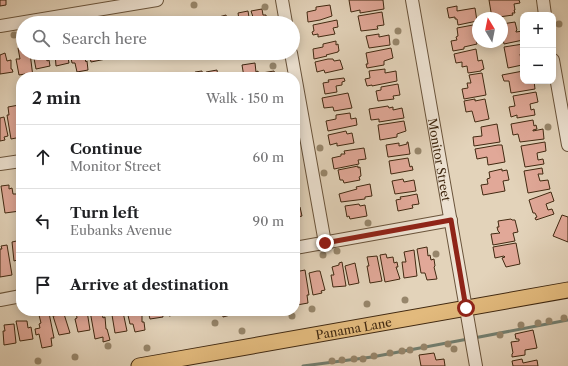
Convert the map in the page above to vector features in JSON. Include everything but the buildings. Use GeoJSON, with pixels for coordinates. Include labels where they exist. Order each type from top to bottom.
{"type":"FeatureCollection","features":[{"type":"Feature","properties":{"kind":"main road","name":"Panama Lane"},"geometry":{"type":"LineString","coordinates":[[139,366],[568,290]]}},
{"type":"Feature","properties":{"kind":"street"},"geometry":{"type":"LineString","coordinates":[[60,16],[157,0]]}},
{"type":"Feature","properties":{"kind":"street"},"geometry":{"type":"LineString","coordinates":[[282,0],[285,16]]}},
{"type":"Feature","properties":{"kind":"street","name":"Monitor Street"},"geometry":{"type":"LineString","coordinates":[[412,0],[476,366]]}},
{"type":"Feature","properties":{"kind":"street"},"geometry":{"type":"LineString","coordinates":[[542,0],[544,12]]}},
{"type":"Feature","properties":{"kind":"street"},"geometry":{"type":"LineString","coordinates":[[0,26],[16,23]]}},
{"type":"Feature","properties":{"kind":"street"},"geometry":{"type":"LineString","coordinates":[[292,60],[293,72]]}},
{"type":"Feature","properties":{"kind":"street"},"geometry":{"type":"LineString","coordinates":[[556,77],[568,145]]}},
{"type":"Feature","properties":{"kind":"street"},"geometry":{"type":"LineString","coordinates":[[300,122],[325,243]]}},
{"type":"Feature","properties":{"kind":"street"},"geometry":{"type":"LineString","coordinates":[[0,164],[16,162]]}},
{"type":"Feature","properties":{"kind":"street"},"geometry":{"type":"LineString","coordinates":[[300,247],[451,220]]}},
{"type":"Feature","properties":{"kind":"street"},"geometry":{"type":"LineString","coordinates":[[0,300],[16,297]]}},
{"type":"Feature","properties":{"kind":"waterway"},"geometry":{"type":"LineString","coordinates":[[474,338],[568,320]]}},
{"type":"Feature","properties":{"kind":"waterway"},"geometry":{"type":"LineString","coordinates":[[303,366],[372,357],[468,339]]}},
{"type":"Feature","properties":{"kind":"route"},"geometry":{"type":"LineString","coordinates":[[325,243],[451,220],[466,308]]}}]}
